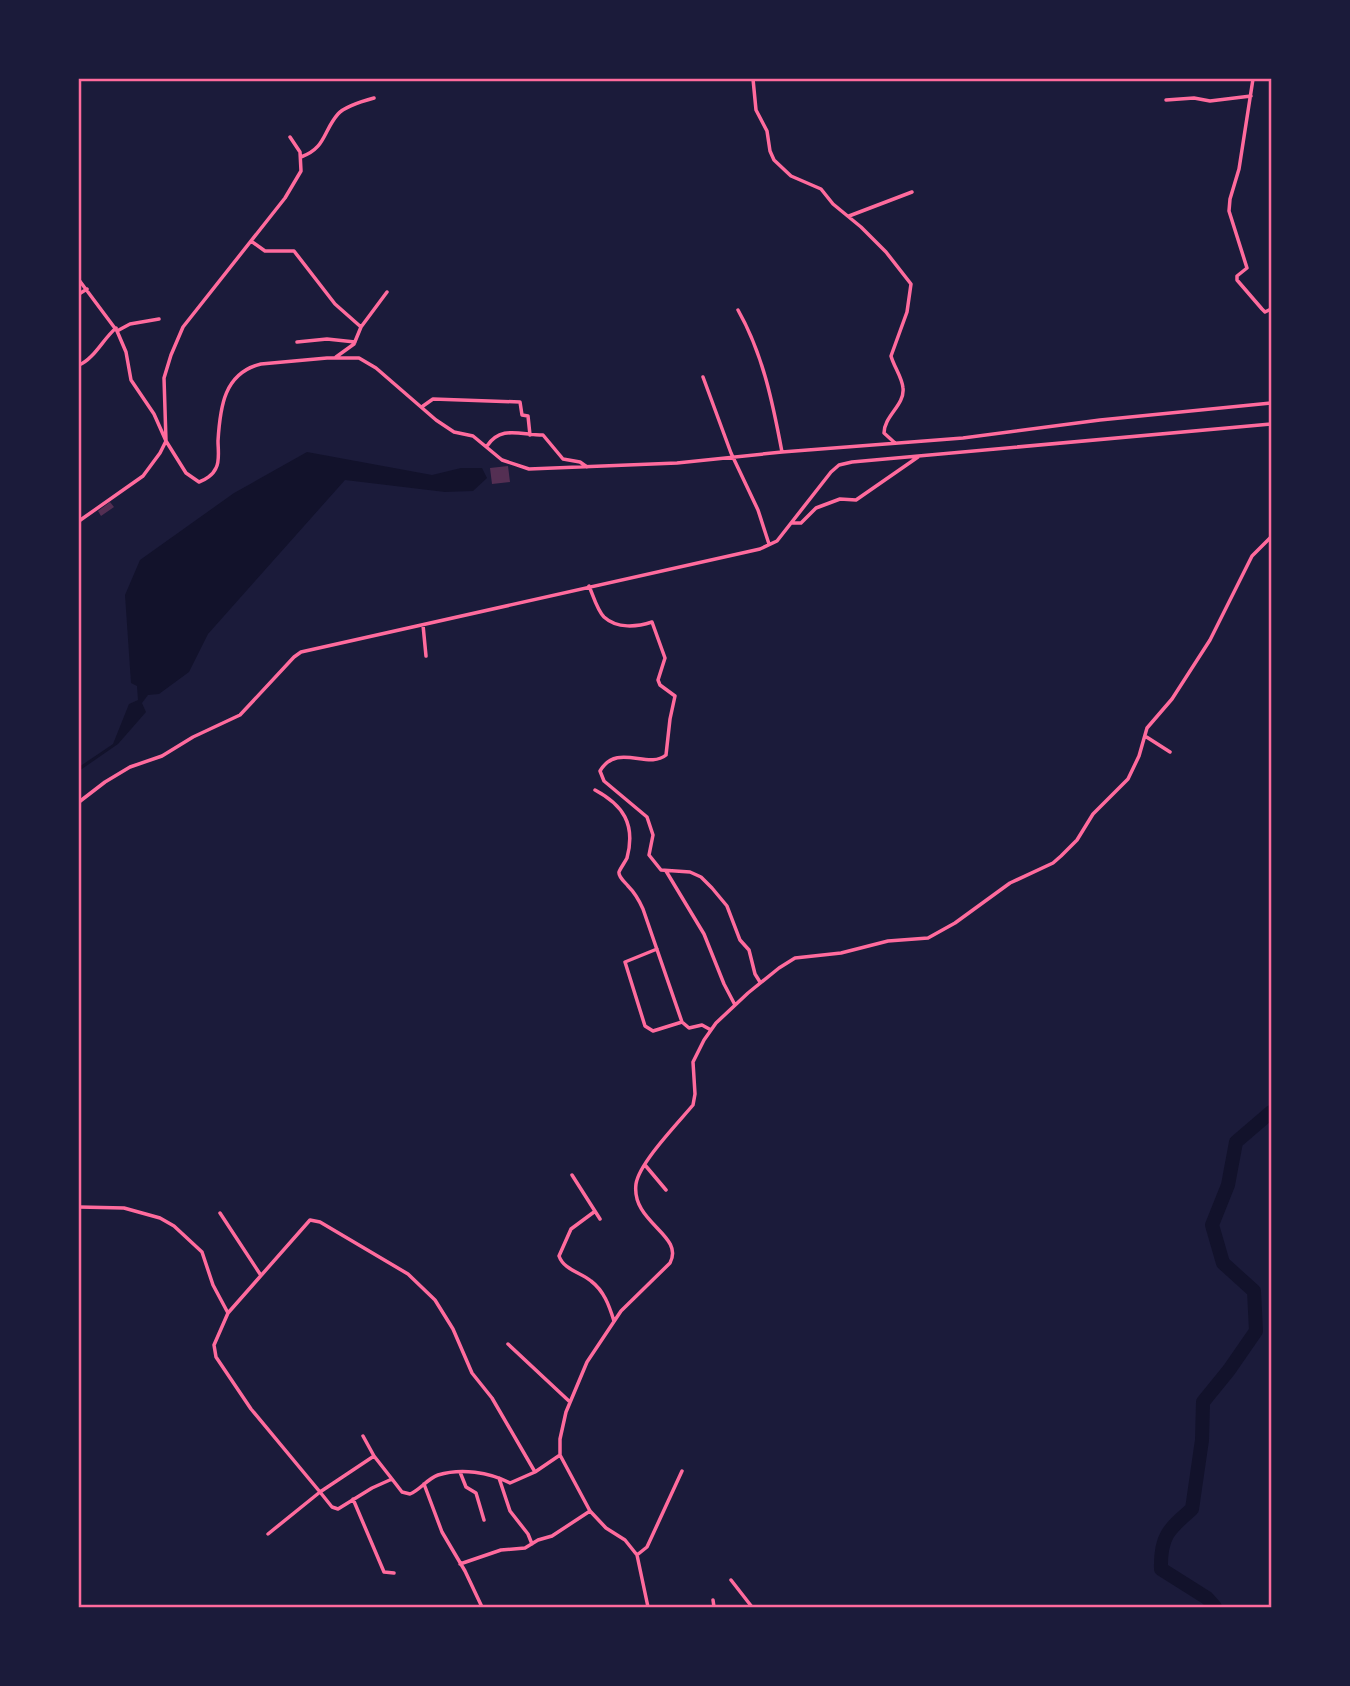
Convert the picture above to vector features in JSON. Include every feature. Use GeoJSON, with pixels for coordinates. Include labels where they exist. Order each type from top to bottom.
{"type":"FeatureCollection","features":[{"type":"Feature","properties":{"kind":"street"},"geometry":{"type":"LineString","coordinates":[[753,79],[756,110],[767,131],[774,160],[791,176],[821,189],[833,204],[886,252],[911,284],[907,312],[891,356],[904,389],[884,426],[886,436],[894,443]]}},
{"type":"Feature","properties":{"kind":"street"},"geometry":{"type":"LineString","coordinates":[[1253,79],[1239,169],[1229,211],[1247,268],[1237,276],[1237,280],[1265,312],[1271,309]]}},
{"type":"Feature","properties":{"kind":"street"},"geometry":{"type":"LineString","coordinates":[[1166,100],[1194,98],[1210,101],[1251,96]]}},
{"type":"Feature","properties":{"kind":"street"},"geometry":{"type":"LineString","coordinates":[[301,157],[313,153],[323,142],[338,113],[354,104],[374,98]]}},
{"type":"Feature","properties":{"kind":"street"},"geometry":{"type":"LineString","coordinates":[[79,521],[143,476],[154,463],[166,441],[164,378],[171,355],[183,327],[285,198],[301,171],[301,157],[290,137]]}},
{"type":"Feature","properties":{"kind":"street"},"geometry":{"type":"LineString","coordinates":[[849,216],[912,192]]}},
{"type":"Feature","properties":{"kind":"street"},"geometry":{"type":"LineString","coordinates":[[251,241],[265,251],[294,251],[335,304],[360,327]]}},
{"type":"Feature","properties":{"kind":"street"},"geometry":{"type":"LineString","coordinates":[[79,280],[116,330],[125,352],[131,380],[154,414],[166,441],[186,473],[202,482],[218,466],[219,428],[228,386],[235,376],[261,364],[334,358],[362,359],[454,432],[473,436],[502,460],[529,469],[589,468],[734,458],[964,438],[1100,420],[1271,403]]}},
{"type":"Feature","properties":{"kind":"street"},"geometry":{"type":"LineString","coordinates":[[79,294],[87,289]]}},
{"type":"Feature","properties":{"kind":"street"},"geometry":{"type":"LineString","coordinates":[[334,358],[348,350],[355,342],[360,327],[387,292]]}},
{"type":"Feature","properties":{"kind":"street"},"geometry":{"type":"LineString","coordinates":[[738,310],[765,373],[782,452]]}},
{"type":"Feature","properties":{"kind":"street"},"geometry":{"type":"LineString","coordinates":[[79,365],[89,359],[116,330],[130,324],[159,319]]}},
{"type":"Feature","properties":{"kind":"street"},"geometry":{"type":"LineString","coordinates":[[297,342],[327,339],[355,342]]}},
{"type":"Feature","properties":{"kind":"street"},"geometry":{"type":"LineString","coordinates":[[703,377],[770,545]]}},
{"type":"Feature","properties":{"kind":"street"},"geometry":{"type":"LineString","coordinates":[[423,406],[433,399],[520,402],[522,415],[530,419],[530,435]]}},
{"type":"Feature","properties":{"kind":"street"},"geometry":{"type":"LineString","coordinates":[[79,802],[130,767],[162,756],[193,737],[240,715],[294,657],[302,652],[760,549],[777,541],[839,465],[1271,424]]}},
{"type":"Feature","properties":{"kind":"street"},"geometry":{"type":"LineString","coordinates":[[487,446],[494,437],[503,432],[543,435],[563,459],[580,462],[589,468]]}},
{"type":"Feature","properties":{"kind":"street"},"geometry":{"type":"LineString","coordinates":[[792,523],[801,523],[816,508],[840,499],[856,500],[920,456]]}},
{"type":"Feature","properties":{"kind":"street"},"geometry":{"type":"LineString","coordinates":[[648,1607],[637,1555],[625,1540],[606,1528],[590,1511],[560,1455],[560,1439],[570,1402],[587,1362],[614,1321],[670,1263],[673,1256],[671,1243],[648,1220],[638,1203],[636,1181],[649,1159],[693,1105],[693,1062],[711,1030],[760,982],[795,958],[841,953],[888,941],[928,938],[955,923],[1010,883],[1053,863],[1077,840],[1093,814],[1128,779],[1139,756],[1147,728],[1172,699],[1214,633],[1252,556],[1271,537]]}},
{"type":"Feature","properties":{"kind":"street"},"geometry":{"type":"LineString","coordinates":[[589,586],[602,616],[631,627],[652,622],[665,662],[658,680],[660,685],[675,696],[666,755],[660,760],[616,757],[607,761],[600,771],[604,782],[647,817],[653,835],[649,855],[661,870],[690,872],[701,877],[727,906],[740,940],[749,950],[755,974],[760,982]]}},
{"type":"Feature","properties":{"kind":"street"},"geometry":{"type":"LineString","coordinates":[[423,625],[426,656]]}},
{"type":"Feature","properties":{"kind":"street"},"geometry":{"type":"LineString","coordinates":[[1145,736],[1170,752]]}},
{"type":"Feature","properties":{"kind":"street"},"geometry":{"type":"LineString","coordinates":[[595,790],[611,799],[625,813],[628,849],[620,876],[636,893],[682,1022],[689,1028],[702,1025],[711,1030]]}},
{"type":"Feature","properties":{"kind":"street"},"geometry":{"type":"LineString","coordinates":[[666,871],[704,934],[735,1005]]}},
{"type":"Feature","properties":{"kind":"street"},"geometry":{"type":"LineString","coordinates":[[657,949],[625,962],[645,1026],[653,1031],[682,1022]]}},
{"type":"Feature","properties":{"kind":"street"},"geometry":{"type":"LineString","coordinates":[[645,1165],[666,1190]]}},
{"type":"Feature","properties":{"kind":"street"},"geometry":{"type":"LineString","coordinates":[[572,1175],[600,1219]]}},
{"type":"Feature","properties":{"kind":"street"},"geometry":{"type":"LineString","coordinates":[[79,1208],[124,1208],[174,1226],[202,1252],[228,1313]]}},
{"type":"Feature","properties":{"kind":"street"},"geometry":{"type":"LineString","coordinates":[[594,1212],[571,1228],[559,1256],[566,1267],[597,1287],[606,1299],[614,1321]]}},
{"type":"Feature","properties":{"kind":"street"},"geometry":{"type":"LineString","coordinates":[[220,1213],[260,1274]]}},
{"type":"Feature","properties":{"kind":"street"},"geometry":{"type":"LineString","coordinates":[[392,1479],[336,1509],[251,1409],[216,1357],[216,1338],[228,1313],[310,1220],[320,1222],[408,1274],[435,1300],[453,1329],[472,1373],[492,1398],[535,1472]]}},
{"type":"Feature","properties":{"kind":"street"},"geometry":{"type":"LineString","coordinates":[[508,1344],[570,1402]]}},
{"type":"Feature","properties":{"kind":"street"},"geometry":{"type":"LineString","coordinates":[[363,1436],[374,1456],[406,1493],[413,1493],[436,1476],[467,1471],[510,1483],[535,1472],[560,1455]]}},
{"type":"Feature","properties":{"kind":"street"},"geometry":{"type":"LineString","coordinates":[[268,1534],[305,1502],[374,1456]]}},
{"type":"Feature","properties":{"kind":"street"},"geometry":{"type":"LineString","coordinates":[[460,1472],[466,1487],[476,1493],[484,1520]]}},
{"type":"Feature","properties":{"kind":"street"},"geometry":{"type":"LineString","coordinates":[[637,1555],[647,1547],[682,1472]]}},
{"type":"Feature","properties":{"kind":"street"},"geometry":{"type":"LineString","coordinates":[[499,1478],[510,1511],[528,1534],[532,1544]]}},
{"type":"Feature","properties":{"kind":"street"},"geometry":{"type":"LineString","coordinates":[[424,1485],[442,1532],[482,1607]]}},
{"type":"Feature","properties":{"kind":"street"},"geometry":{"type":"LineString","coordinates":[[353,1499],[384,1572],[394,1573]]}},
{"type":"Feature","properties":{"kind":"street"},"geometry":{"type":"LineString","coordinates":[[460,1564],[486,1553],[525,1548],[552,1536],[590,1511]]}},
{"type":"Feature","properties":{"kind":"street"},"geometry":{"type":"LineString","coordinates":[[731,1580],[752,1607]]}},
{"type":"Feature","properties":{"kind":"street"},"geometry":{"type":"LineString","coordinates":[[713,1600],[714,1607]]}},
{"type":"Feature","properties":{"kind":"shaded area"},"geometry":{"type":"Polygon","coordinates":[[[307,452],[432,475],[461,468],[482,468],[487,478],[473,491],[445,492],[345,480],[208,634],[189,672],[159,694],[148,695],[142,703],[146,712],[118,744],[79,771],[79,767],[113,744],[129,704],[138,700],[137,686],[131,683],[125,595],[140,560],[234,493],[307,452]]]}},
{"type":"Feature","properties":{"kind":"building"},"geometry":{"type":"Polygon","coordinates":[[[508,466],[510,482],[492,484],[490,468],[508,466]]]}},
{"type":"Feature","properties":{"kind":"building"},"geometry":{"type":"Polygon","coordinates":[[[110,502],[114,507],[101,516],[98,511],[110,502]]]}},
{"type":"Feature","properties":{"kind":"waterway"},"geometry":{"type":"LineString","coordinates":[[1215,1607],[1207,1598],[1161,1569],[1162,1549],[1168,1534],[1192,1509],[1202,1440],[1203,1402],[1256,1331],[1254,1291],[1223,1263],[1212,1225],[1228,1185],[1236,1142],[1271,1112]]}}]}
